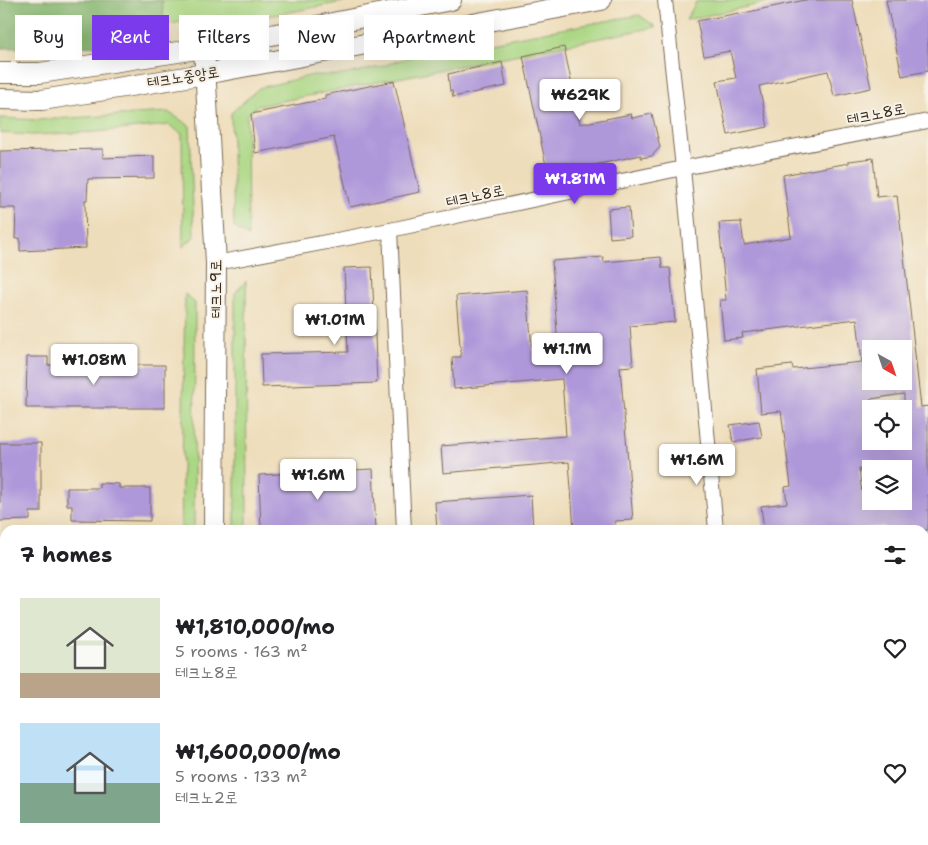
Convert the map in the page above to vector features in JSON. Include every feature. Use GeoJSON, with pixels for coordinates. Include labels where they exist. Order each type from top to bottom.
{"type":"FeatureCollection","features":[{"type":"Feature","properties":{"kind":"main road","name":"테크노중앙로"},"geometry":{"type":"LineString","coordinates":[[269,35],[451,0]]}},
{"type":"Feature","properties":{"kind":"main road","name":"테크노중앙로"},"geometry":{"type":"LineString","coordinates":[[0,99],[42,100],[205,74],[601,0]]}},
{"type":"Feature","properties":{"kind":"main road","name":"테크노중앙로"},"geometry":{"type":"LineString","coordinates":[[0,73],[40,73],[179,52]]}},
{"type":"Feature","properties":{"kind":"main road","name":"테크노9로"},"geometry":{"type":"LineString","coordinates":[[204,60],[216,263],[214,525]]}},
{"type":"Feature","properties":{"kind":"street"},"geometry":{"type":"LineString","coordinates":[[665,0],[683,168],[716,525]]}},
{"type":"Feature","properties":{"kind":"street","name":"테크노8로"},"geometry":{"type":"LineString","coordinates":[[216,263],[390,230],[683,168],[928,121]]}},
{"type":"Feature","properties":{"kind":"street"},"geometry":{"type":"LineString","coordinates":[[390,230],[404,525]]}},
{"type":"Feature","properties":{"kind":"green space"},"geometry":{"type":"Polygon","coordinates":[[[0,0],[162,0],[163,15],[92,15],[92,46],[82,47],[82,15],[15,15],[15,48],[0,48],[0,0]]]}},
{"type":"Feature","properties":{"kind":"green space"},"geometry":{"type":"Polygon","coordinates":[[[162,0],[353,0],[269,16],[179,15],[179,23],[169,24],[169,15],[163,15],[162,0]]]}},
{"type":"Feature","properties":{"kind":"green space"},"geometry":{"type":"Polygon","coordinates":[[[707,0],[779,0],[686,20],[696,2],[707,0]]]}},
{"type":"Feature","properties":{"kind":"green space"},"geometry":{"type":"Polygon","coordinates":[[[639,15],[656,27],[494,59],[494,41],[639,15]]]}},
{"type":"Feature","properties":{"kind":"green space"},"geometry":{"type":"Polygon","coordinates":[[[400,60],[489,60],[257,106],[247,115],[248,237],[234,227],[231,113],[259,88],[313,75],[342,75],[380,67],[400,60]]]}},
{"type":"Feature","properties":{"kind":"green space"},"geometry":{"type":"Polygon","coordinates":[[[168,112],[190,126],[194,237],[183,247],[182,134],[169,125],[96,132],[33,135],[0,133],[0,118],[38,120],[168,112]]]}},
{"type":"Feature","properties":{"kind":"green space"},"geometry":{"type":"Polygon","coordinates":[[[246,281],[247,525],[235,525],[235,293],[246,281]]]}},
{"type":"Feature","properties":{"kind":"green space"},"geometry":{"type":"Polygon","coordinates":[[[185,294],[195,303],[194,525],[181,525],[185,294]]]}},
{"type":"Feature","properties":{"kind":"building"},"geometry":{"type":"Polygon","coordinates":[[[805,0],[852,0],[871,88],[834,96],[828,71],[759,86],[768,127],[728,135],[717,81],[736,78],[730,51],[704,56],[697,21],[805,0]]]}},
{"type":"Feature","properties":{"kind":"building"},"geometry":{"type":"Polygon","coordinates":[[[886,0],[928,0],[928,71],[902,76],[886,0]]]}},
{"type":"Feature","properties":{"kind":"building"},"geometry":{"type":"Polygon","coordinates":[[[564,47],[580,124],[631,114],[632,118],[652,114],[660,147],[652,156],[641,158],[641,155],[548,175],[523,56],[564,47]]]}},
{"type":"Feature","properties":{"kind":"building"},"geometry":{"type":"Polygon","coordinates":[[[502,62],[506,86],[453,97],[452,91],[450,91],[448,74],[502,62]]]}},
{"type":"Feature","properties":{"kind":"building"},"geometry":{"type":"Polygon","coordinates":[[[394,81],[420,192],[350,207],[334,137],[255,153],[251,114],[325,99],[325,95],[394,81]]]}},
{"type":"Feature","properties":{"kind":"building"},"geometry":{"type":"Polygon","coordinates":[[[103,149],[103,158],[154,156],[154,178],[88,179],[87,200],[85,200],[86,248],[20,251],[20,238],[15,239],[16,208],[0,208],[0,151],[103,149]]]}},
{"type":"Feature","properties":{"kind":"building"},"geometry":{"type":"Polygon","coordinates":[[[873,158],[877,197],[897,195],[921,407],[928,406],[928,525],[763,525],[761,506],[787,503],[785,487],[791,486],[781,411],[761,413],[757,369],[792,365],[793,369],[862,362],[857,319],[742,333],[743,338],[724,340],[720,300],[726,300],[719,223],[741,222],[744,245],[791,237],[783,175],[849,163],[849,161],[873,158]]]}},
{"type":"Feature","properties":{"kind":"building"},"geometry":{"type":"Polygon","coordinates":[[[629,207],[631,236],[610,238],[608,209],[629,207]]]}},
{"type":"Feature","properties":{"kind":"building"},"geometry":{"type":"Polygon","coordinates":[[[603,257],[604,262],[661,257],[662,268],[670,268],[675,322],[630,326],[633,366],[620,367],[633,520],[615,521],[615,525],[574,525],[569,462],[443,473],[441,446],[566,436],[562,379],[454,389],[452,357],[461,357],[456,296],[527,290],[532,350],[558,348],[552,261],[603,257]]]}},
{"type":"Feature","properties":{"kind":"building"},"geometry":{"type":"Polygon","coordinates":[[[372,267],[377,383],[262,387],[261,354],[348,352],[344,268],[372,267]]]}},
{"type":"Feature","properties":{"kind":"building"},"geometry":{"type":"Polygon","coordinates":[[[27,357],[48,357],[48,365],[165,365],[165,408],[26,408],[27,357]]]}},
{"type":"Feature","properties":{"kind":"building"},"geometry":{"type":"Polygon","coordinates":[[[759,421],[762,437],[733,442],[730,425],[759,421]]]}},
{"type":"Feature","properties":{"kind":"building"},"geometry":{"type":"Polygon","coordinates":[[[0,443],[41,443],[41,512],[30,512],[30,520],[0,521],[0,443]]]}},
{"type":"Feature","properties":{"kind":"building"},"geometry":{"type":"Polygon","coordinates":[[[373,469],[376,525],[261,525],[259,475],[373,469]]]}},
{"type":"Feature","properties":{"kind":"building"},"geometry":{"type":"Polygon","coordinates":[[[99,483],[119,484],[119,488],[150,488],[150,521],[72,520],[72,505],[67,505],[67,488],[99,488],[99,483]]]}},
{"type":"Feature","properties":{"kind":"building"},"geometry":{"type":"Polygon","coordinates":[[[531,495],[533,525],[437,525],[435,502],[531,495]]]}}]}
